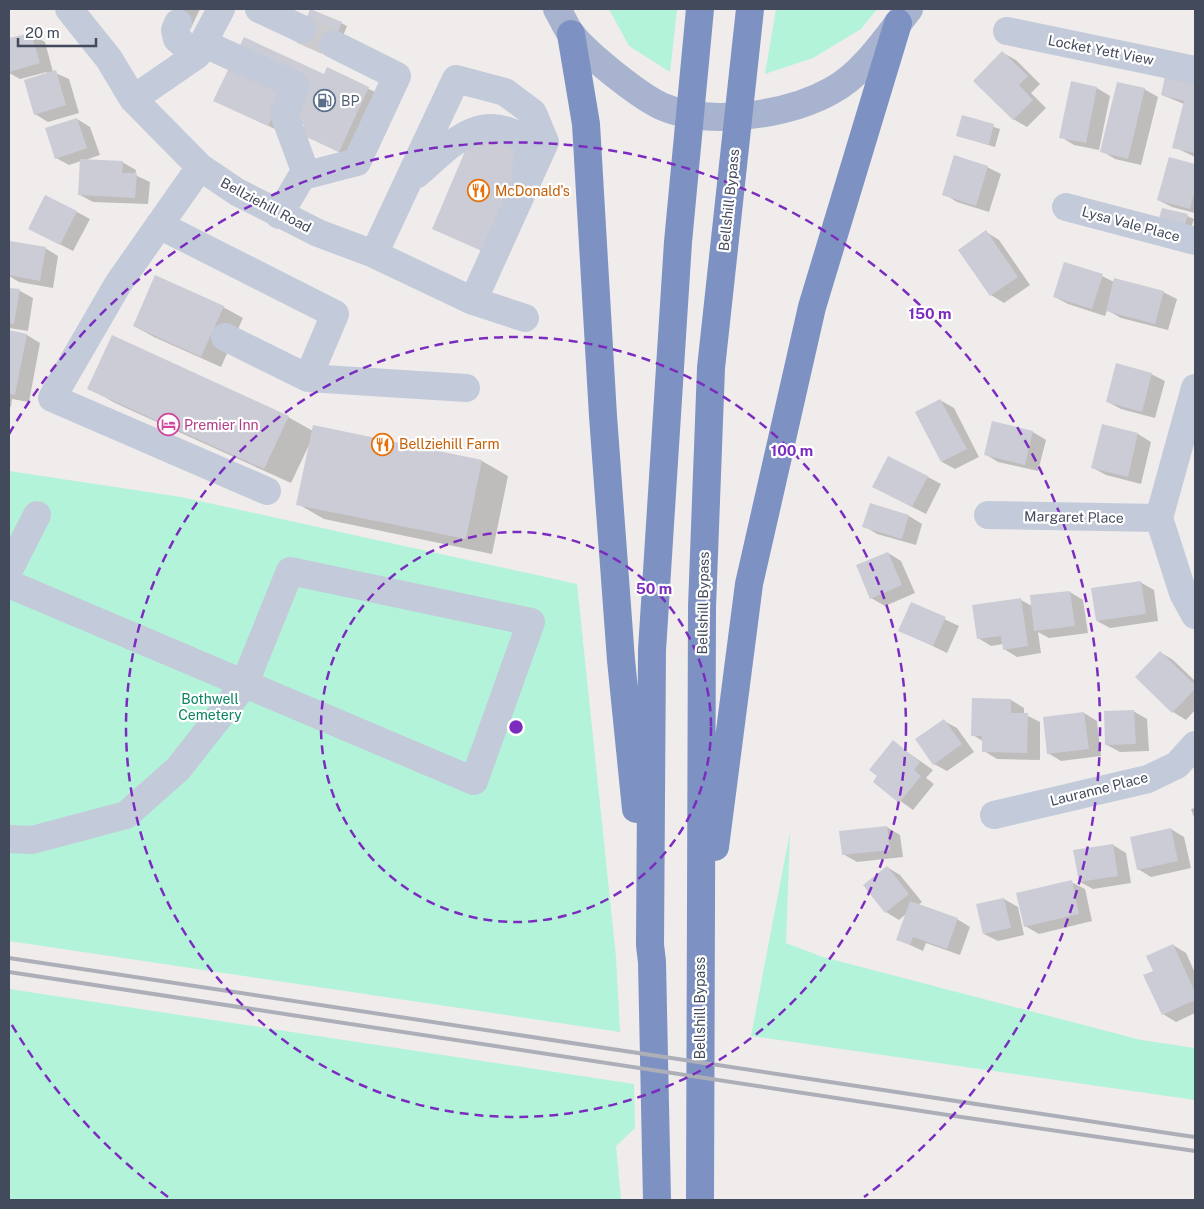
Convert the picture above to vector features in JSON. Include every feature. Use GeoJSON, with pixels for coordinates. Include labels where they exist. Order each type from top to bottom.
{"type":"FeatureCollection","features":[{"type":"Feature","properties":{"kind":"highway"},"geometry":{"type":"LineString","coordinates":[[657,1198],[651,954],[652,650],[678,242],[700,9]]}},
{"type":"Feature","properties":{"kind":"highway","name":"Bellshill Bypass"},"geometry":{"type":"LineString","coordinates":[[699,1195],[702,607],[711,368],[750,9]]}},
{"type":"Feature","properties":{"kind":"highway"},"geometry":{"type":"LineString","coordinates":[[700,966],[749,584],[812,306],[903,16]]}},
{"type":"Feature","properties":{"kind":"highway"},"geometry":{"type":"LineString","coordinates":[[571,34],[586,124],[603,416],[621,660],[651,954]]}},
{"type":"Feature","properties":{"kind":"main road"},"geometry":{"type":"LineString","coordinates":[[557,9],[571,34],[593,56],[661,106],[713,116],[760,115],[784,109],[832,91],[852,76],[879,48],[903,16]]}},
{"type":"Feature","properties":{"kind":"street","name":"Bellziehill Road"},"geometry":{"type":"LineString","coordinates":[[69,9],[109,59],[133,99],[200,168],[280,215],[318,233],[374,254],[473,301],[525,318]]}},
{"type":"Feature","properties":{"kind":"street"},"geometry":{"type":"LineString","coordinates":[[133,99],[200,49],[221,9]]}},
{"type":"Feature","properties":{"kind":"street"},"geometry":{"type":"LineString","coordinates":[[259,9],[302,29]]}},
{"type":"Feature","properties":{"kind":"street"},"geometry":{"type":"LineString","coordinates":[[178,23],[174,30],[176,39],[296,86],[284,114],[305,171],[280,215]]}},
{"type":"Feature","properties":{"kind":"street","name":"Locket Yett View"},"geometry":{"type":"LineString","coordinates":[[1007,32],[1195,70]]}},
{"type":"Feature","properties":{"kind":"street"},"geometry":{"type":"LineString","coordinates":[[303,176],[357,162],[397,76],[333,44]]}},
{"type":"Feature","properties":{"kind":"street"},"geometry":{"type":"LineString","coordinates":[[374,254],[456,79],[505,92],[533,113],[545,142],[473,301]]}},
{"type":"Feature","properties":{"kind":"street"},"geometry":{"type":"LineString","coordinates":[[410,179],[466,132],[478,128],[504,130],[518,135],[527,141],[529,151],[522,194]]}},
{"type":"Feature","properties":{"kind":"street"},"geometry":{"type":"LineString","coordinates":[[200,168],[118,284],[52,398],[268,491]]}},
{"type":"Feature","properties":{"kind":"street","name":"Lysa Vale Place"},"geometry":{"type":"LineString","coordinates":[[1066,207],[1195,241]]}},
{"type":"Feature","properties":{"kind":"street"},"geometry":{"type":"LineString","coordinates":[[159,225],[336,314],[308,378]]}},
{"type":"Feature","properties":{"kind":"street"},"geometry":{"type":"LineString","coordinates":[[225,337],[308,378],[466,388]]}},
{"type":"Feature","properties":{"kind":"street"},"geometry":{"type":"LineString","coordinates":[[1195,388],[1159,518],[1183,593],[1195,616]]}},
{"type":"Feature","properties":{"kind":"street","name":"Margaret Place"},"geometry":{"type":"LineString","coordinates":[[988,514],[1159,518]]}},
{"type":"Feature","properties":{"kind":"street"},"geometry":{"type":"LineString","coordinates":[[9,570],[36,515]]}},
{"type":"Feature","properties":{"kind":"street"},"geometry":{"type":"LineString","coordinates":[[9,584],[244,685],[474,781],[531,622],[290,570],[244,685],[178,769],[126,815],[32,840],[9,839]]}},
{"type":"Feature","properties":{"kind":"street","name":"Lauranne Place"},"geometry":{"type":"LineString","coordinates":[[994,815],[1148,779],[1177,765],[1195,745]]}},
{"type":"Feature","properties":{"kind":"green space"},"geometry":{"type":"Polygon","coordinates":[[[609,9],[677,9],[670,72],[629,46],[609,9]]]}},
{"type":"Feature","properties":{"kind":"green space"},"geometry":{"type":"Polygon","coordinates":[[[776,9],[877,9],[861,29],[813,58],[765,74],[776,9]]]}},
{"type":"Feature","properties":{"kind":"green space","name":"Bothwell Cemetery"},"geometry":{"type":"Polygon","coordinates":[[[9,471],[181,497],[577,584],[616,957],[620,1032],[9,941],[9,471]]]}},
{"type":"Feature","properties":{"kind":"green space"},"geometry":{"type":"Polygon","coordinates":[[[790,832],[786,943],[823,957],[1141,1040],[1195,1048],[1195,1100],[751,1036],[790,832]]]}},
{"type":"Feature","properties":{"kind":"green space"},"geometry":{"type":"Polygon","coordinates":[[[9,989],[634,1084],[635,1128],[616,1146],[621,1200],[9,1200],[9,989]]]}},
{"type":"Feature","properties":{"kind":"building"},"geometry":{"type":"Polygon","coordinates":[[[310,9],[342,22],[328,55],[297,43],[310,9]]]}},
{"type":"Feature","properties":{"kind":"building"},"geometry":{"type":"Polygon","coordinates":[[[31,33],[40,63],[9,72],[9,38],[31,33]]]}},
{"type":"Feature","properties":{"kind":"building"},"geometry":{"type":"Polygon","coordinates":[[[244,37],[324,74],[327,67],[369,87],[339,152],[300,134],[304,125],[275,112],[268,126],[213,101],[244,37]]]}},
{"type":"Feature","properties":{"kind":"building"},"geometry":{"type":"Polygon","coordinates":[[[1002,51],[1028,76],[1019,85],[1033,100],[1013,120],[973,81],[1002,51]]]}},
{"type":"Feature","properties":{"kind":"building"},"geometry":{"type":"Polygon","coordinates":[[[56,70],[66,105],[34,115],[24,80],[56,70]]]}},
{"type":"Feature","properties":{"kind":"building"},"geometry":{"type":"Polygon","coordinates":[[[1166,72],[1195,80],[1195,153],[1172,148],[1184,101],[1161,95],[1166,72]]]}},
{"type":"Feature","properties":{"kind":"building"},"geometry":{"type":"Polygon","coordinates":[[[1071,81],[1097,87],[1086,143],[1059,138],[1071,81]]]}},
{"type":"Feature","properties":{"kind":"building"},"geometry":{"type":"Polygon","coordinates":[[[1117,82],[1145,88],[1128,159],[1100,152],[1117,82]]]}},
{"type":"Feature","properties":{"kind":"building"},"geometry":{"type":"Polygon","coordinates":[[[962,115],[994,124],[989,145],[956,136],[962,115]]]}},
{"type":"Feature","properties":{"kind":"building"},"geometry":{"type":"Polygon","coordinates":[[[77,118],[87,148],[55,159],[45,128],[77,118]]]}},
{"type":"Feature","properties":{"kind":"building","name":"McDonald's"},"geometry":{"type":"Polygon","coordinates":[[[474,130],[526,152],[484,252],[432,229],[474,130]]]}},
{"type":"Feature","properties":{"kind":"building"},"geometry":{"type":"Polygon","coordinates":[[[954,155],[988,166],[976,206],[942,195],[954,155]]]}},
{"type":"Feature","properties":{"kind":"building"},"geometry":{"type":"Polygon","coordinates":[[[1169,157],[1195,164],[1195,190],[1190,209],[1157,200],[1169,157]]]}},
{"type":"Feature","properties":{"kind":"building"},"geometry":{"type":"Polygon","coordinates":[[[80,159],[123,161],[122,173],[137,173],[135,198],[78,195],[80,159]]]}},
{"type":"Feature","properties":{"kind":"building"},"geometry":{"type":"Polygon","coordinates":[[[45,195],[77,211],[60,245],[28,229],[45,195]]]}},
{"type":"Feature","properties":{"kind":"building"},"geometry":{"type":"Polygon","coordinates":[[[1162,208],[1188,214],[1184,228],[1158,222],[1162,208]]]}},
{"type":"Feature","properties":{"kind":"building"},"geometry":{"type":"Polygon","coordinates":[[[986,230],[1018,277],[990,296],[958,250],[986,230]]]}},
{"type":"Feature","properties":{"kind":"building"},"geometry":{"type":"Polygon","coordinates":[[[10,241],[46,247],[40,281],[9,275],[10,241]]]}},
{"type":"Feature","properties":{"kind":"building"},"geometry":{"type":"Polygon","coordinates":[[[1064,262],[1103,274],[1092,309],[1053,297],[1064,262]]]}},
{"type":"Feature","properties":{"kind":"building"},"geometry":{"type":"Polygon","coordinates":[[[155,275],[224,306],[201,357],[133,326],[155,275]]]}},
{"type":"Feature","properties":{"kind":"building"},"geometry":{"type":"Polygon","coordinates":[[[1114,278],[1164,291],[1155,324],[1106,311],[1114,278]]]}},
{"type":"Feature","properties":{"kind":"building"},"geometry":{"type":"Polygon","coordinates":[[[9,288],[20,289],[14,324],[9,323],[9,288]]]}},
{"type":"Feature","properties":{"kind":"building"},"geometry":{"type":"Polygon","coordinates":[[[9,330],[27,334],[15,395],[9,394],[9,330]]]}},
{"type":"Feature","properties":{"kind":"building"},"geometry":{"type":"Polygon","coordinates":[[[112,335],[289,416],[264,469],[87,389],[112,335]]]}},
{"type":"Feature","properties":{"kind":"building"},"geometry":{"type":"Polygon","coordinates":[[[1116,363],[1152,373],[1142,412],[1106,402],[1116,363]]]}},
{"type":"Feature","properties":{"kind":"building"},"geometry":{"type":"Polygon","coordinates":[[[940,399],[967,449],[941,462],[915,412],[940,399]]]}},
{"type":"Feature","properties":{"kind":"building"},"geometry":{"type":"Polygon","coordinates":[[[992,421],[1033,431],[1025,465],[984,455],[992,421]]]}},
{"type":"Feature","properties":{"kind":"building"},"geometry":{"type":"Polygon","coordinates":[[[1102,424],[1138,433],[1128,477],[1091,468],[1102,424]]]}},
{"type":"Feature","properties":{"kind":"building"},"geometry":{"type":"Polygon","coordinates":[[[313,425],[482,460],[466,539],[296,505],[313,425]]]}},
{"type":"Feature","properties":{"kind":"building"},"geometry":{"type":"Polygon","coordinates":[[[888,456],[928,476],[912,507],[872,487],[888,456]]]}},
{"type":"Feature","properties":{"kind":"building"},"geometry":{"type":"Polygon","coordinates":[[[870,503],[909,515],[902,539],[862,527],[870,503]]]}},
{"type":"Feature","properties":{"kind":"building"},"geometry":{"type":"Polygon","coordinates":[[[888,552],[902,585],[870,599],[856,565],[888,552]]]}},
{"type":"Feature","properties":{"kind":"building"},"geometry":{"type":"Polygon","coordinates":[[[1141,581],[1146,614],[1096,621],[1091,588],[1141,581]]]}},
{"type":"Feature","properties":{"kind":"building"},"geometry":{"type":"Polygon","coordinates":[[[1070,591],[1075,626],[1034,631],[1030,595],[1070,591]]]}},
{"type":"Feature","properties":{"kind":"building"},"geometry":{"type":"Polygon","coordinates":[[[1021,598],[1028,646],[1003,650],[1001,636],[977,639],[972,605],[1021,598]]]}},
{"type":"Feature","properties":{"kind":"building"},"geometry":{"type":"Polygon","coordinates":[[[911,602],[946,617],[933,646],[898,631],[911,602]]]}},
{"type":"Feature","properties":{"kind":"building"},"geometry":{"type":"Polygon","coordinates":[[[1160,651],[1195,685],[1195,689],[1172,713],[1135,677],[1160,651]]]}},
{"type":"Feature","properties":{"kind":"building"},"geometry":{"type":"Polygon","coordinates":[[[972,698],[1011,699],[1011,713],[1028,713],[1027,753],[982,752],[982,736],[971,736],[972,698]]]}},
{"type":"Feature","properties":{"kind":"building"},"geometry":{"type":"Polygon","coordinates":[[[1134,710],[1136,744],[1105,745],[1104,711],[1134,710]]]}},
{"type":"Feature","properties":{"kind":"building"},"geometry":{"type":"Polygon","coordinates":[[[1084,712],[1089,749],[1047,754],[1043,717],[1084,712]]]}},
{"type":"Feature","properties":{"kind":"building"},"geometry":{"type":"Polygon","coordinates":[[[944,719],[962,744],[933,765],[915,739],[944,719]]]}},
{"type":"Feature","properties":{"kind":"building"},"geometry":{"type":"Polygon","coordinates":[[[893,740],[920,762],[914,770],[921,776],[899,803],[873,782],[877,776],[869,770],[893,740]]]}},
{"type":"Feature","properties":{"kind":"building"},"geometry":{"type":"Polygon","coordinates":[[[887,826],[890,850],[842,855],[839,831],[887,826]]]}},
{"type":"Feature","properties":{"kind":"building"},"geometry":{"type":"Polygon","coordinates":[[[1171,828],[1178,861],[1137,870],[1130,837],[1171,828]]]}},
{"type":"Feature","properties":{"kind":"building"},"geometry":{"type":"Polygon","coordinates":[[[1113,844],[1118,876],[1079,882],[1073,850],[1113,844]]]}},
{"type":"Feature","properties":{"kind":"building"},"geometry":{"type":"Polygon","coordinates":[[[887,866],[909,894],[885,913],[863,885],[887,866]]]}},
{"type":"Feature","properties":{"kind":"building"},"geometry":{"type":"Polygon","coordinates":[[[1072,880],[1079,914],[1024,927],[1016,893],[1072,880]]]}},
{"type":"Feature","properties":{"kind":"building"},"geometry":{"type":"Polygon","coordinates":[[[1004,898],[1011,928],[983,934],[976,904],[1004,898]]]}},
{"type":"Feature","properties":{"kind":"building"},"geometry":{"type":"Polygon","coordinates":[[[910,901],[958,918],[947,949],[913,937],[910,945],[896,940],[910,901]]]}},
{"type":"Feature","properties":{"kind":"building"},"geometry":{"type":"Polygon","coordinates":[[[1173,944],[1195,992],[1195,1000],[1162,1015],[1143,975],[1153,971],[1146,956],[1173,944]]]}},
{"type":"Feature","properties":{"kind":"tunnel"},"geometry":{"type":"LineString","coordinates":[[302,29],[333,44]]}},
{"type":"Feature","properties":{"kind":"railway"},"geometry":{"type":"LineString","coordinates":[[9,958],[1195,1137]]}},
{"type":"Feature","properties":{"kind":"railway"},"geometry":{"type":"LineString","coordinates":[[9,972],[898,1108],[1195,1151]]}},
{"type":"Feature","properties":{"kind":"place","name":"BP"},"geometry":{"type":"Point","coordinates":[325,101]}},
{"type":"Feature","properties":{"kind":"place","name":"McDonald's"},"geometry":{"type":"Point","coordinates":[479,191]}},
{"type":"Feature","properties":{"kind":"place","name":"Premier Inn"},"geometry":{"type":"Point","coordinates":[168,425]}},
{"type":"Feature","properties":{"kind":"place","name":"Bellziehill Farm"},"geometry":{"type":"Point","coordinates":[383,444]}}]}
